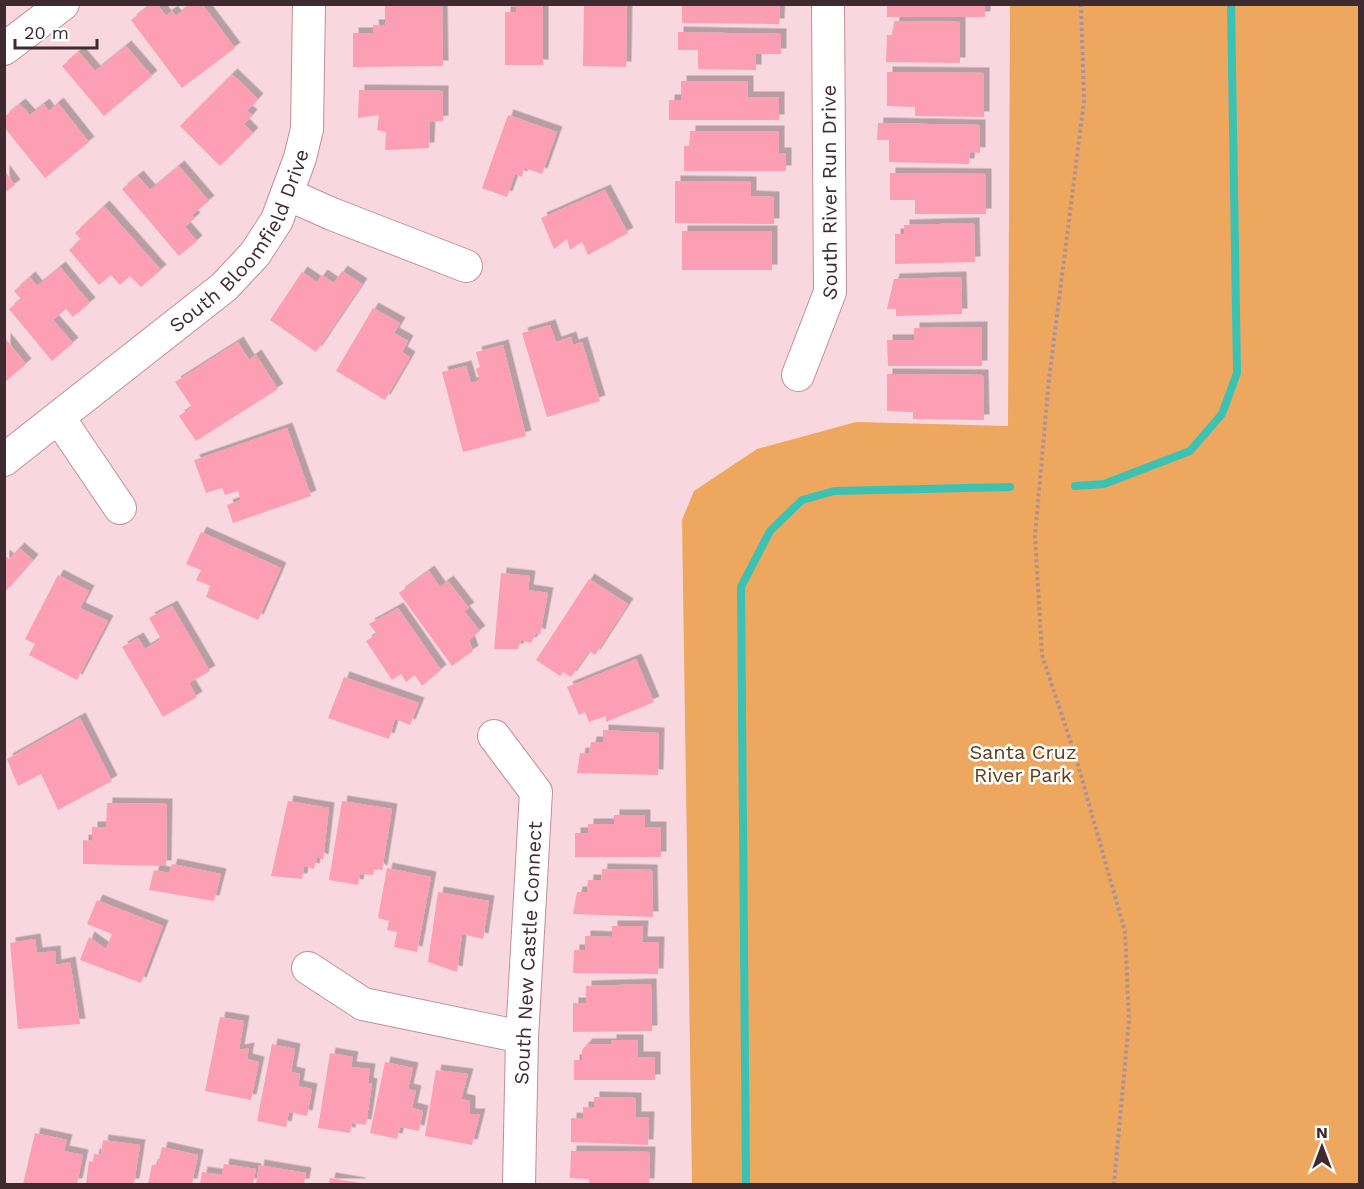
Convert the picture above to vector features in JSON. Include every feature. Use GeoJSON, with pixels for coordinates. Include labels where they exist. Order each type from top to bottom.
{"type":"FeatureCollection","features":[{"type":"Feature","properties":{"kind":"street"},"geometry":{"type":"LineString","coordinates":[[4,49],[63,4]]}},
{"type":"Feature","properties":{"kind":"street","name":"South Bloomfield Drive"},"geometry":{"type":"LineString","coordinates":[[4,460],[224,287],[255,254],[277,220],[308,129],[309,4]]}},
{"type":"Feature","properties":{"kind":"street","name":"South River Run Drive"},"geometry":{"type":"LineString","coordinates":[[798,375],[830,292],[828,4]]}},
{"type":"Feature","properties":{"kind":"street"},"geometry":{"type":"LineString","coordinates":[[287,194],[466,266]]}},
{"type":"Feature","properties":{"kind":"street"},"geometry":{"type":"LineString","coordinates":[[59,418],[120,508]]}},
{"type":"Feature","properties":{"kind":"street","name":"South New Castle Connect"},"geometry":{"type":"LineString","coordinates":[[494,736],[536,792],[522,1036],[519,1185]]}},
{"type":"Feature","properties":{"kind":"street"},"geometry":{"type":"LineString","coordinates":[[308,968],[363,1004],[522,1036]]}},
{"type":"Feature","properties":{"kind":"path"},"geometry":{"type":"LineString","coordinates":[[1081,4],[1084,101],[1049,380],[1035,536],[1042,655],[1076,758],[1125,932],[1129,1021],[1114,1185]]}},
{"type":"Feature","properties":{"kind":"green space","name":"Santa Cruz River Park"},"geometry":{"type":"Polygon","coordinates":[[[1010,5],[1359,5],[1359,1184],[692,1184],[682,520],[694,491],[757,449],[856,422],[1008,426],[1010,5]]]}},
{"type":"Feature","properties":{"kind":"building"},"geometry":{"type":"Polygon","coordinates":[[[152,4],[157,4],[166,16],[172,11],[176,16],[191,4],[202,4],[235,48],[182,88],[131,20],[152,4]]]}},
{"type":"Feature","properties":{"kind":"building"},"geometry":{"type":"Polygon","coordinates":[[[385,4],[442,4],[443,66],[353,67],[353,33],[374,33],[373,25],[385,25],[385,4]]]}},
{"type":"Feature","properties":{"kind":"building"},"geometry":{"type":"Polygon","coordinates":[[[516,4],[543,4],[543,65],[505,65],[505,12],[516,12],[516,4]]]}},
{"type":"Feature","properties":{"kind":"building"},"geometry":{"type":"Polygon","coordinates":[[[584,4],[627,4],[626,67],[583,66],[584,4]]]}},
{"type":"Feature","properties":{"kind":"building"},"geometry":{"type":"Polygon","coordinates":[[[682,4],[780,4],[779,24],[682,23],[682,4]]]}},
{"type":"Feature","properties":{"kind":"building"},"geometry":{"type":"Polygon","coordinates":[[[887,4],[985,4],[985,17],[887,17],[887,4]]]}},
{"type":"Feature","properties":{"kind":"building"},"geometry":{"type":"Polygon","coordinates":[[[894,21],[960,22],[960,63],[886,62],[887,35],[893,35],[894,21]]]}},
{"type":"Feature","properties":{"kind":"building"},"geometry":{"type":"Polygon","coordinates":[[[678,32],[781,34],[781,54],[756,54],[756,70],[698,69],[698,50],[678,50],[678,32]]]}},
{"type":"Feature","properties":{"kind":"building"},"geometry":{"type":"Polygon","coordinates":[[[126,46],[152,76],[104,116],[62,66],[79,52],[95,71],[126,46]]]}},
{"type":"Feature","properties":{"kind":"building"},"geometry":{"type":"Polygon","coordinates":[[[887,72],[984,73],[984,117],[915,116],[915,107],[887,106],[887,72]]]}},
{"type":"Feature","properties":{"kind":"building"},"geometry":{"type":"Polygon","coordinates":[[[232,74],[258,99],[247,111],[252,115],[244,124],[253,133],[220,166],[180,126],[232,74]]]}},
{"type":"Feature","properties":{"kind":"building"},"geometry":{"type":"Polygon","coordinates":[[[681,81],[748,81],[748,97],[779,97],[779,120],[669,120],[669,100],[681,100],[681,81]]]}},
{"type":"Feature","properties":{"kind":"building"},"geometry":{"type":"Polygon","coordinates":[[[359,90],[443,91],[443,121],[430,122],[429,148],[385,150],[386,132],[377,130],[379,115],[358,118],[359,90]]]}},
{"type":"Feature","properties":{"kind":"building"},"geometry":{"type":"Polygon","coordinates":[[[58,103],[89,142],[45,178],[4,127],[4,117],[20,104],[30,115],[44,104],[49,111],[58,103]]]}},
{"type":"Feature","properties":{"kind":"building"},"geometry":{"type":"Polygon","coordinates":[[[508,115],[557,132],[542,174],[524,168],[522,177],[515,174],[507,197],[482,188],[508,115]]]}},
{"type":"Feature","properties":{"kind":"building"},"geometry":{"type":"Polygon","coordinates":[[[878,123],[980,125],[980,153],[970,152],[969,164],[889,162],[889,140],[877,140],[878,123]]]}},
{"type":"Feature","properties":{"kind":"building"},"geometry":{"type":"Polygon","coordinates":[[[690,131],[779,131],[779,153],[786,153],[786,171],[684,171],[684,146],[690,146],[690,131]]]}},
{"type":"Feature","properties":{"kind":"building"},"geometry":{"type":"Polygon","coordinates":[[[179,166],[209,201],[192,215],[195,218],[185,227],[197,241],[179,256],[122,189],[138,176],[150,190],[179,166]]]}},
{"type":"Feature","properties":{"kind":"building"},"geometry":{"type":"Polygon","coordinates":[[[4,170],[15,185],[4,193],[4,170]]]}},
{"type":"Feature","properties":{"kind":"building"},"geometry":{"type":"Polygon","coordinates":[[[890,173],[986,174],[986,214],[915,214],[915,200],[890,200],[890,173]]]}},
{"type":"Feature","properties":{"kind":"building"},"geometry":{"type":"Polygon","coordinates":[[[675,181],[751,182],[751,196],[774,197],[774,224],[675,223],[675,181]]]}},
{"type":"Feature","properties":{"kind":"building"},"geometry":{"type":"Polygon","coordinates":[[[605,190],[628,233],[588,255],[582,242],[570,250],[567,239],[554,249],[541,218],[605,190]]]}},
{"type":"Feature","properties":{"kind":"building"},"geometry":{"type":"Polygon","coordinates":[[[104,206],[161,270],[141,287],[130,276],[120,285],[111,275],[99,285],[69,250],[81,239],[75,233],[104,206]]]}},
{"type":"Feature","properties":{"kind":"building"},"geometry":{"type":"Polygon","coordinates":[[[974,223],[975,262],[895,264],[895,234],[904,234],[904,225],[974,223]]]}},
{"type":"Feature","properties":{"kind":"building"},"geometry":{"type":"Polygon","coordinates":[[[682,231],[772,231],[772,270],[682,270],[682,231]]]}},
{"type":"Feature","properties":{"kind":"building"},"geometry":{"type":"Polygon","coordinates":[[[60,267],[90,303],[73,317],[66,309],[53,320],[73,343],[52,361],[9,309],[21,299],[14,291],[30,277],[37,286],[60,267]]]}},
{"type":"Feature","properties":{"kind":"building"},"geometry":{"type":"Polygon","coordinates":[[[342,271],[362,284],[316,352],[270,320],[302,272],[317,282],[322,275],[334,283],[342,271]]]}},
{"type":"Feature","properties":{"kind":"building"},"geometry":{"type":"Polygon","coordinates":[[[961,277],[962,314],[896,316],[896,309],[887,309],[894,279],[961,277]]]}},
{"type":"Feature","properties":{"kind":"building"},"geometry":{"type":"Polygon","coordinates":[[[373,308],[400,323],[394,333],[408,341],[402,352],[410,357],[385,400],[336,371],[373,308]]]}},
{"type":"Feature","properties":{"kind":"building"},"geometry":{"type":"Polygon","coordinates":[[[550,325],[556,342],[571,337],[573,345],[582,342],[600,401],[547,417],[522,333],[550,325]]]}},
{"type":"Feature","properties":{"kind":"building"},"geometry":{"type":"Polygon","coordinates":[[[982,327],[982,366],[888,366],[887,340],[914,340],[914,328],[982,327]]]}},
{"type":"Feature","properties":{"kind":"building"},"geometry":{"type":"Polygon","coordinates":[[[5,338],[26,364],[5,382],[5,338]]]}},
{"type":"Feature","properties":{"kind":"building"},"geometry":{"type":"Polygon","coordinates":[[[238,342],[249,360],[256,355],[278,389],[196,441],[179,416],[192,407],[175,382],[238,342]]]}},
{"type":"Feature","properties":{"kind":"building"},"geometry":{"type":"Polygon","coordinates":[[[503,345],[526,436],[463,452],[442,372],[466,366],[471,383],[480,380],[476,369],[480,367],[476,352],[503,345]]]}},
{"type":"Feature","properties":{"kind":"building"},"geometry":{"type":"Polygon","coordinates":[[[887,374],[983,375],[984,420],[913,419],[913,412],[887,411],[887,374]]]}},
{"type":"Feature","properties":{"kind":"building"},"geometry":{"type":"Polygon","coordinates":[[[287,428],[311,496],[233,523],[227,505],[241,500],[238,491],[225,495],[222,488],[206,493],[194,460],[287,428]]]}},
{"type":"Feature","properties":{"kind":"building"},"geometry":{"type":"Polygon","coordinates":[[[201,532],[281,568],[258,620],[206,597],[210,586],[196,580],[201,570],[186,564],[201,532]]]}},
{"type":"Feature","properties":{"kind":"building"},"geometry":{"type":"Polygon","coordinates":[[[19,548],[33,560],[4,593],[4,555],[9,559],[19,548]]]}},
{"type":"Feature","properties":{"kind":"building"},"geometry":{"type":"Polygon","coordinates":[[[429,571],[440,587],[448,581],[469,608],[464,611],[480,631],[469,640],[473,651],[452,666],[399,593],[429,571]]]}},
{"type":"Feature","properties":{"kind":"building"},"geometry":{"type":"Polygon","coordinates":[[[501,573],[530,576],[528,590],[548,593],[540,635],[536,633],[531,643],[521,640],[518,649],[494,649],[501,573]]]}},
{"type":"Feature","properties":{"kind":"building"},"geometry":{"type":"Polygon","coordinates":[[[58,575],[89,591],[80,608],[108,621],[77,680],[29,655],[35,644],[25,639],[58,575]]]}},
{"type":"Feature","properties":{"kind":"building"},"geometry":{"type":"Polygon","coordinates":[[[589,579],[628,604],[595,655],[589,651],[571,677],[563,672],[560,676],[536,660],[589,579]]]}},
{"type":"Feature","properties":{"kind":"building"},"geometry":{"type":"Polygon","coordinates":[[[172,606],[210,671],[189,683],[197,697],[163,717],[122,647],[138,638],[145,649],[161,639],[149,618],[172,606]]]}},
{"type":"Feature","properties":{"kind":"building"},"geometry":{"type":"Polygon","coordinates":[[[398,608],[441,670],[422,686],[415,675],[406,682],[401,674],[392,680],[366,641],[377,634],[369,624],[398,608]]]}},
{"type":"Feature","properties":{"kind":"building"},"geometry":{"type":"Polygon","coordinates":[[[636,659],[654,702],[606,722],[606,716],[589,722],[585,712],[579,715],[567,687],[636,659]]]}},
{"type":"Feature","properties":{"kind":"building"},"geometry":{"type":"Polygon","coordinates":[[[344,677],[419,703],[410,725],[395,719],[389,739],[328,718],[344,677]]]}},
{"type":"Feature","properties":{"kind":"building"},"geometry":{"type":"Polygon","coordinates":[[[80,718],[112,781],[58,810],[41,774],[18,786],[7,759],[80,718]]]}},
{"type":"Feature","properties":{"kind":"building"},"geometry":{"type":"Polygon","coordinates":[[[603,730],[659,733],[658,775],[577,773],[580,753],[589,754],[591,742],[603,742],[603,730]]]}},
{"type":"Feature","properties":{"kind":"building"},"geometry":{"type":"Polygon","coordinates":[[[288,801],[329,808],[323,860],[317,857],[314,869],[304,866],[302,879],[271,876],[288,801]]]}},
{"type":"Feature","properties":{"kind":"building"},"geometry":{"type":"Polygon","coordinates":[[[342,801],[392,809],[382,871],[375,867],[373,875],[360,874],[358,885],[329,880],[342,801]]]}},
{"type":"Feature","properties":{"kind":"building"},"geometry":{"type":"Polygon","coordinates":[[[107,803],[167,804],[166,866],[83,864],[83,840],[92,841],[92,827],[106,827],[107,803]]]}},
{"type":"Feature","properties":{"kind":"building"},"geometry":{"type":"Polygon","coordinates":[[[614,815],[645,815],[645,827],[661,827],[661,857],[575,857],[575,833],[588,833],[588,824],[614,824],[614,815]]]}},
{"type":"Feature","properties":{"kind":"building"},"geometry":{"type":"Polygon","coordinates":[[[172,864],[221,874],[214,901],[149,890],[154,870],[169,873],[172,864]]]}},
{"type":"Feature","properties":{"kind":"building"},"geometry":{"type":"Polygon","coordinates":[[[387,868],[431,877],[417,952],[394,947],[397,932],[387,930],[389,921],[378,918],[387,868]]]}},
{"type":"Feature","properties":{"kind":"building"},"geometry":{"type":"Polygon","coordinates":[[[602,869],[652,870],[653,917],[573,914],[577,892],[587,892],[588,880],[601,880],[602,869]]]}},
{"type":"Feature","properties":{"kind":"building"},"geometry":{"type":"Polygon","coordinates":[[[438,892],[489,901],[483,939],[462,934],[457,972],[428,962],[438,892]]]}},
{"type":"Feature","properties":{"kind":"building"},"geometry":{"type":"Polygon","coordinates":[[[97,900],[163,926],[141,983],[80,960],[89,937],[106,949],[112,934],[87,924],[97,900]]]}},
{"type":"Feature","properties":{"kind":"building"},"geometry":{"type":"Polygon","coordinates":[[[612,926],[643,926],[642,942],[659,942],[658,974],[573,973],[574,950],[585,950],[585,936],[612,937],[612,926]]]}},
{"type":"Feature","properties":{"kind":"building"},"geometry":{"type":"Polygon","coordinates":[[[35,939],[37,953],[55,951],[56,965],[70,962],[80,1024],[18,1029],[10,943],[35,939]]]}},
{"type":"Feature","properties":{"kind":"building"},"geometry":{"type":"Polygon","coordinates":[[[651,984],[652,1031],[573,1032],[573,1003],[586,1003],[586,986],[651,984]]]}},
{"type":"Feature","properties":{"kind":"building"},"geometry":{"type":"Polygon","coordinates":[[[220,1017],[244,1021],[239,1050],[249,1048],[247,1059],[259,1062],[251,1100],[205,1091],[220,1017]]]}},
{"type":"Feature","properties":{"kind":"building"},"geometry":{"type":"Polygon","coordinates":[[[611,1040],[638,1040],[638,1057],[655,1057],[655,1080],[574,1080],[574,1060],[582,1060],[582,1050],[587,1044],[611,1044],[611,1040]]]}},
{"type":"Feature","properties":{"kind":"building"},"geometry":{"type":"Polygon","coordinates":[[[272,1044],[295,1049],[291,1072],[300,1074],[298,1086],[312,1089],[307,1116],[289,1112],[286,1127],[257,1121],[272,1044]]]}},
{"type":"Feature","properties":{"kind":"building"},"geometry":{"type":"Polygon","coordinates":[[[330,1053],[353,1057],[351,1067],[370,1069],[368,1083],[372,1084],[366,1125],[352,1123],[350,1133],[318,1128],[330,1053]]]}},
{"type":"Feature","properties":{"kind":"building"},"geometry":{"type":"Polygon","coordinates":[[[385,1062],[413,1068],[408,1089],[416,1091],[412,1108],[423,1111],[419,1131],[400,1127],[397,1139],[370,1133],[385,1062]]]}},
{"type":"Feature","properties":{"kind":"building"},"geometry":{"type":"Polygon","coordinates":[[[436,1070],[468,1074],[461,1099],[470,1101],[470,1114],[480,1114],[472,1145],[425,1136],[436,1070]]]}},
{"type":"Feature","properties":{"kind":"building"},"geometry":{"type":"Polygon","coordinates":[[[594,1097],[636,1098],[636,1117],[649,1117],[648,1145],[571,1142],[571,1118],[583,1119],[583,1107],[594,1108],[594,1097]]]}},
{"type":"Feature","properties":{"kind":"building"},"geometry":{"type":"Polygon","coordinates":[[[35,1133],[67,1140],[64,1151],[83,1155],[77,1184],[23,1184],[35,1133]]]}},
{"type":"Feature","properties":{"kind":"building"},"geometry":{"type":"Polygon","coordinates":[[[103,1140],[140,1145],[134,1184],[86,1184],[89,1161],[93,1162],[94,1154],[101,1155],[103,1140]]]}},
{"type":"Feature","properties":{"kind":"building"},"geometry":{"type":"Polygon","coordinates":[[[162,1147],[198,1155],[192,1184],[148,1184],[152,1165],[158,1164],[162,1147]]]}},
{"type":"Feature","properties":{"kind":"building"},"geometry":{"type":"Polygon","coordinates":[[[571,1151],[650,1152],[649,1184],[589,1184],[589,1179],[570,1178],[571,1151]]]}},
{"type":"Feature","properties":{"kind":"building"},"geometry":{"type":"Polygon","coordinates":[[[224,1164],[256,1169],[253,1184],[200,1184],[202,1172],[222,1175],[224,1164]]]}},
{"type":"Feature","properties":{"kind":"building"},"geometry":{"type":"Polygon","coordinates":[[[259,1165],[306,1173],[304,1184],[256,1184],[259,1165]]]}},
{"type":"Feature","properties":{"kind":"building"},"geometry":{"type":"Polygon","coordinates":[[[330,1178],[360,1183],[360,1184],[329,1184],[330,1178]]]}},
{"type":"Feature","properties":{"kind":"waterway"},"geometry":{"type":"LineString","coordinates":[[1075,486],[1104,484],[1190,451],[1222,414],[1237,373],[1231,4]]}},
{"type":"Feature","properties":{"kind":"waterway"},"geometry":{"type":"LineString","coordinates":[[746,1184],[741,587],[770,531],[802,500],[834,491],[1010,487]]}}]}
